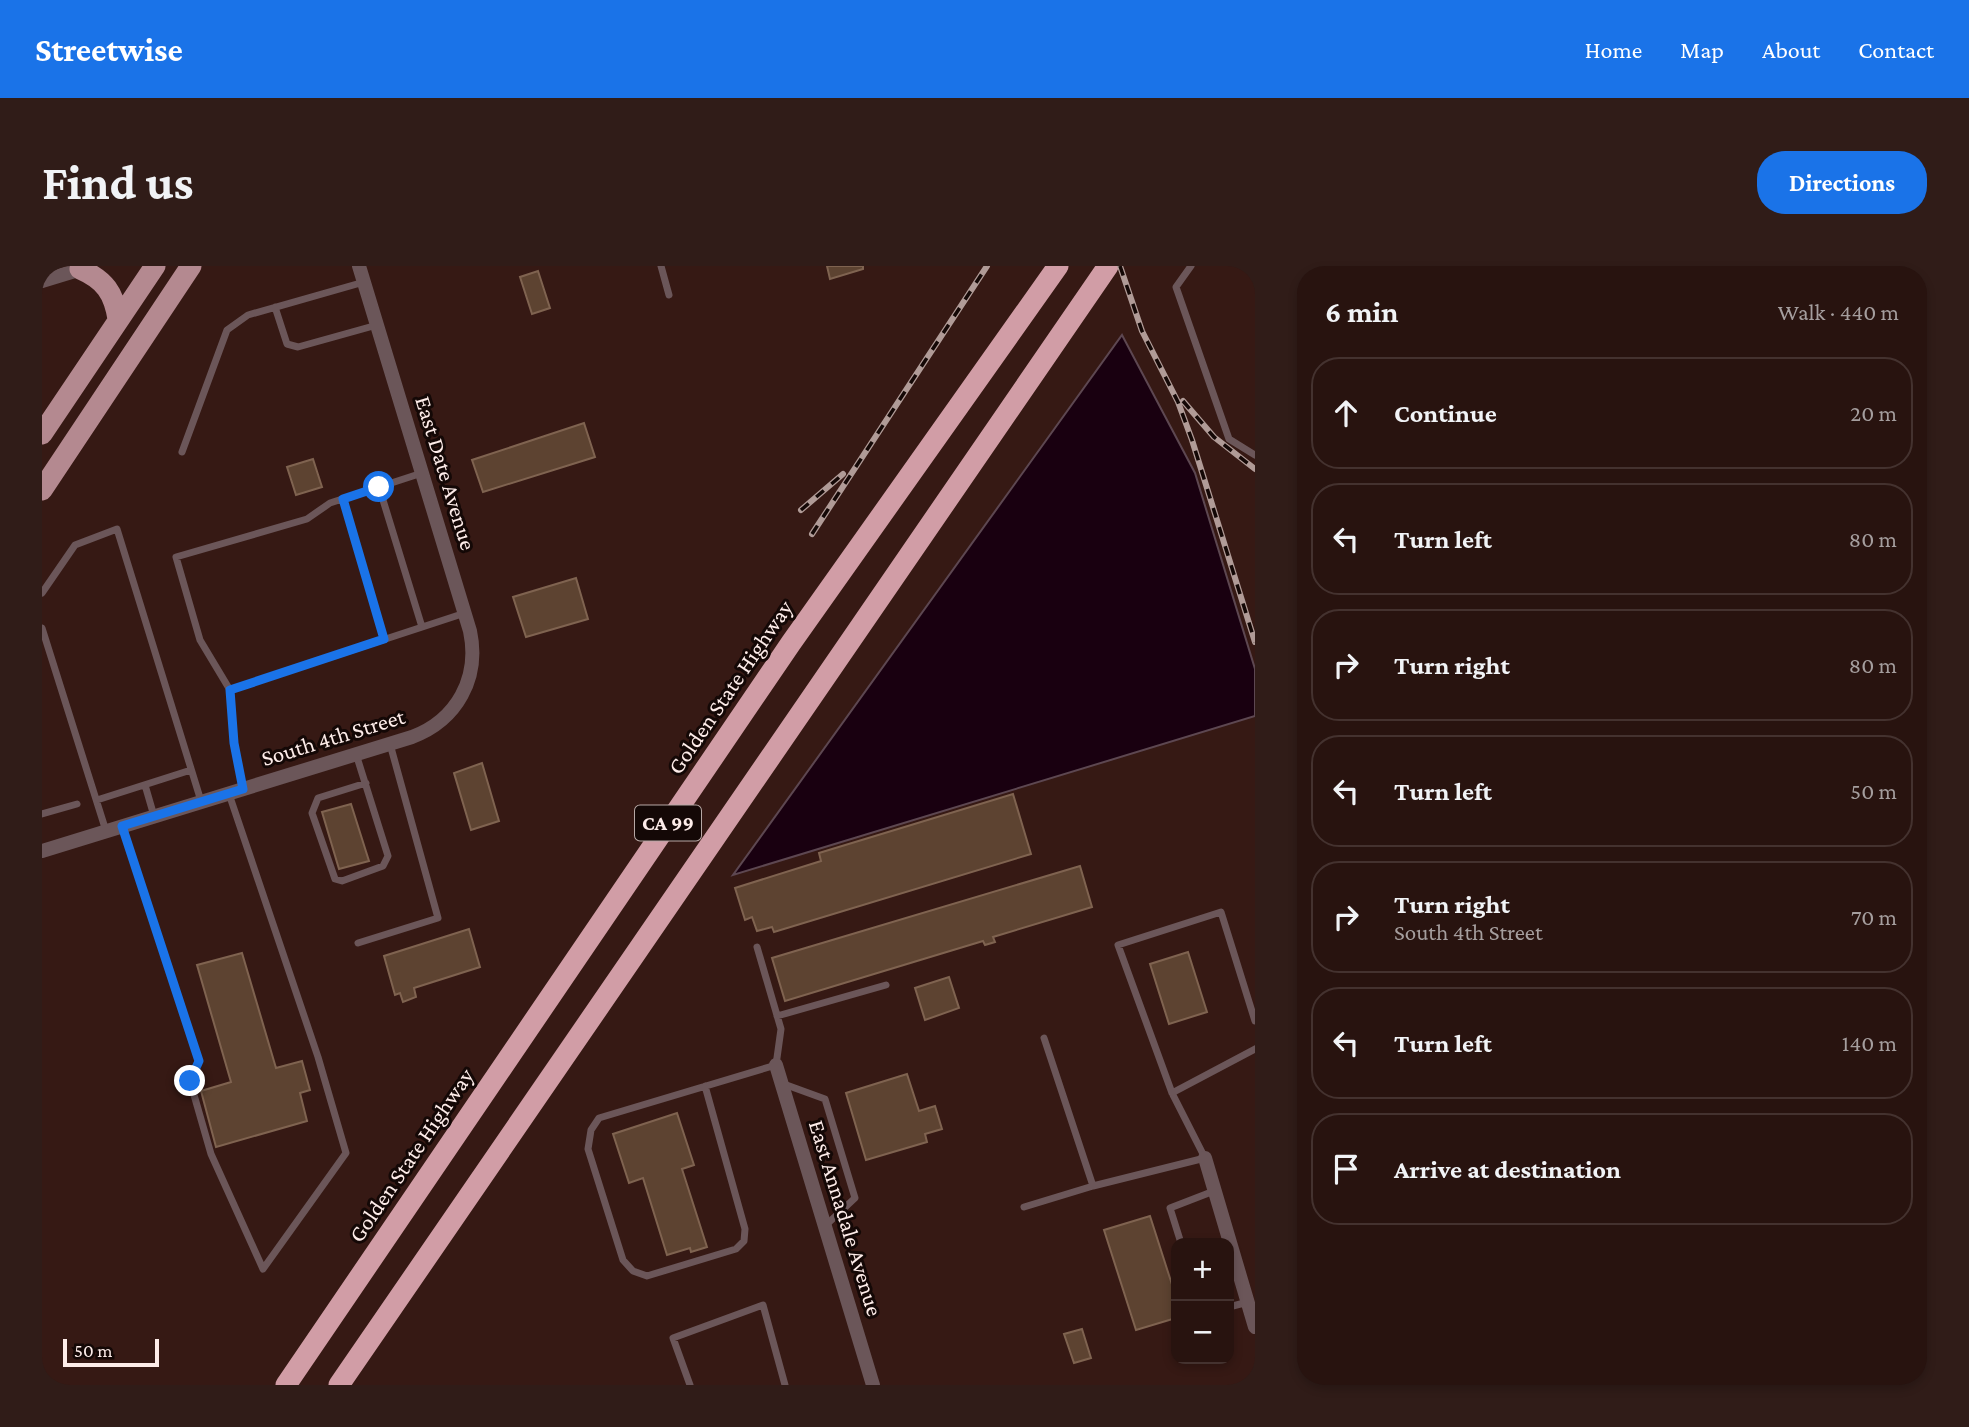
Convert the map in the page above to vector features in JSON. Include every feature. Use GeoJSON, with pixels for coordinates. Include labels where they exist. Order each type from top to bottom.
{"type":"FeatureCollection","features":[{"type":"Feature","properties":{"kind":"highway","name":"Golden State Highway"},"geometry":{"type":"LineString","coordinates":[[286,1385],[791,643],[1058,266]]}},
{"type":"Feature","properties":{"kind":"highway","name":"CA 99"},"geometry":{"type":"LineString","coordinates":[[339,1385],[1108,266]]}},
{"type":"Feature","properties":{"kind":"main road"},"geometry":{"type":"LineString","coordinates":[[42,434],[155,266]]}},
{"type":"Feature","properties":{"kind":"main road"},"geometry":{"type":"LineString","coordinates":[[42,490],[191,266]]}},
{"type":"Feature","properties":{"kind":"main road"},"geometry":{"type":"LineString","coordinates":[[85,267],[106,284],[116,304],[118,319]]}},
{"type":"Feature","properties":{"kind":"street","name":"East Date Avenue"},"geometry":{"type":"LineString","coordinates":[[359,266],[465,613],[473,655],[463,695]]}},
{"type":"Feature","properties":{"kind":"street"},"geometry":{"type":"LineString","coordinates":[[42,281],[85,267]]}},
{"type":"Feature","properties":{"kind":"street","name":"South 4th Street"},"geometry":{"type":"LineString","coordinates":[[42,849],[390,744],[435,726],[463,695]]}},
{"type":"Feature","properties":{"kind":"street","name":"East Annadale Avenue"},"geometry":{"type":"LineString","coordinates":[[776,1065],[873,1385]]}},
{"type":"Feature","properties":{"kind":"street"},"geometry":{"type":"LineString","coordinates":[[1205,1158],[1255,1327]]}},
{"type":"Feature","properties":{"kind":"lane"},"geometry":{"type":"LineString","coordinates":[[661,266],[669,295]]}},
{"type":"Feature","properties":{"kind":"lane"},"geometry":{"type":"LineString","coordinates":[[1191,266],[1176,287],[1229,439],[1255,455]]}},
{"type":"Feature","properties":{"kind":"lane"},"geometry":{"type":"LineString","coordinates":[[182,452],[227,330],[248,315],[364,282]]}},
{"type":"Feature","properties":{"kind":"lane"},"geometry":{"type":"LineString","coordinates":[[275,307],[287,344],[298,347],[377,325]]}},
{"type":"Feature","properties":{"kind":"lane"},"geometry":{"type":"LineString","coordinates":[[122,826],[199,1061],[190,1081],[211,1154],[263,1269],[346,1153],[236,791],[230,690],[200,640],[176,557],[307,519],[330,503],[422,473]]}},
{"type":"Feature","properties":{"kind":"lane"},"geometry":{"type":"LineString","coordinates":[[379,487],[422,627]]}},
{"type":"Feature","properties":{"kind":"lane"},"geometry":{"type":"LineString","coordinates":[[343,499],[384,639]]}},
{"type":"Feature","properties":{"kind":"lane"},"geometry":{"type":"LineString","coordinates":[[42,593],[75,545],[117,529],[201,802]]}},
{"type":"Feature","properties":{"kind":"lane"},"geometry":{"type":"LineString","coordinates":[[230,690],[465,613]]}},
{"type":"Feature","properties":{"kind":"lane"},"geometry":{"type":"LineString","coordinates":[[42,628],[106,831]]}},
{"type":"Feature","properties":{"kind":"lane"},"geometry":{"type":"LineString","coordinates":[[358,943],[438,918],[390,744]]}},
{"type":"Feature","properties":{"kind":"lane"},"geometry":{"type":"LineString","coordinates":[[356,754],[366,783],[388,856],[383,866],[342,881],[335,879],[316,825],[313,806],[318,798],[366,783]]}},
{"type":"Feature","properties":{"kind":"lane"},"geometry":{"type":"LineString","coordinates":[[97,800],[191,770]]}},
{"type":"Feature","properties":{"kind":"lane"},"geometry":{"type":"LineString","coordinates":[[145,785],[154,816]]}},
{"type":"Feature","properties":{"kind":"lane"},"geometry":{"type":"LineString","coordinates":[[42,814],[77,804]]}},
{"type":"Feature","properties":{"kind":"lane"},"geometry":{"type":"LineString","coordinates":[[1024,1207],[1093,1186],[1205,1158],[1172,1093],[1118,945],[1222,912],[1255,1021]]}},
{"type":"Feature","properties":{"kind":"lane"},"geometry":{"type":"LineString","coordinates":[[705,1086],[745,1228],[744,1241],[736,1250],[647,1276],[633,1271],[623,1260],[588,1149],[591,1130],[599,1118],[705,1086],[776,1065],[781,1029],[757,947]]}},
{"type":"Feature","properties":{"kind":"lane"},"geometry":{"type":"LineString","coordinates":[[777,1016],[886,985]]}},
{"type":"Feature","properties":{"kind":"lane"},"geometry":{"type":"LineString","coordinates":[[1044,1038],[1093,1186]]}},
{"type":"Feature","properties":{"kind":"lane"},"geometry":{"type":"LineString","coordinates":[[1172,1093],[1255,1049]]}},
{"type":"Feature","properties":{"kind":"lane"},"geometry":{"type":"LineString","coordinates":[[781,1083],[825,1099],[855,1198],[825,1226]]}},
{"type":"Feature","properties":{"kind":"lane"},"geometry":{"type":"LineString","coordinates":[[1179,1238],[1170,1208],[1215,1191]]}},
{"type":"Feature","properties":{"kind":"lane"},"geometry":{"type":"LineString","coordinates":[[1234,1306],[1248,1302]]}},
{"type":"Feature","properties":{"kind":"lane"},"geometry":{"type":"LineString","coordinates":[[690,1385],[673,1338],[763,1306],[785,1385]]}},
{"type":"Feature","properties":{"kind":"shaded area"},"geometry":{"type":"Polygon","coordinates":[[[1122,335],[1195,473],[1255,669],[1255,716],[733,875],[1122,335]]]}},
{"type":"Feature","properties":{"kind":"building"},"geometry":{"type":"Polygon","coordinates":[[[827,266],[863,266],[863,269],[830,279],[827,266]]]}},
{"type":"Feature","properties":{"kind":"building"},"geometry":{"type":"Polygon","coordinates":[[[538,271],[550,308],[532,314],[520,277],[538,271]]]}},
{"type":"Feature","properties":{"kind":"building"},"geometry":{"type":"Polygon","coordinates":[[[584,423],[595,457],[483,492],[472,460],[584,423]]]}},
{"type":"Feature","properties":{"kind":"building"},"geometry":{"type":"Polygon","coordinates":[[[313,459],[322,487],[296,495],[287,467],[313,459]]]}},
{"type":"Feature","properties":{"kind":"building"},"geometry":{"type":"Polygon","coordinates":[[[576,578],[588,619],[526,637],[513,597],[576,578]]]}},
{"type":"Feature","properties":{"kind":"building"},"geometry":{"type":"Polygon","coordinates":[[[482,763],[499,821],[471,830],[454,773],[482,763]]]}},
{"type":"Feature","properties":{"kind":"building"},"geometry":{"type":"Polygon","coordinates":[[[1013,794],[1031,854],[774,932],[772,927],[757,931],[752,917],[745,920],[735,888],[821,861],[819,853],[1013,794]]]}},
{"type":"Feature","properties":{"kind":"building"},"geometry":{"type":"Polygon","coordinates":[[[351,804],[369,861],[339,869],[322,812],[351,804]]]}},
{"type":"Feature","properties":{"kind":"building"},"geometry":{"type":"Polygon","coordinates":[[[1080,866],[1092,907],[993,937],[995,942],[985,945],[983,941],[785,1001],[772,958],[1080,866]]]}},
{"type":"Feature","properties":{"kind":"building"},"geometry":{"type":"Polygon","coordinates":[[[469,929],[480,967],[414,988],[416,997],[403,1002],[400,993],[395,995],[384,956],[469,929]]]}},
{"type":"Feature","properties":{"kind":"building"},"geometry":{"type":"Polygon","coordinates":[[[1188,952],[1207,1012],[1169,1024],[1150,964],[1188,952]]]}},
{"type":"Feature","properties":{"kind":"building"},"geometry":{"type":"Polygon","coordinates":[[[242,953],[276,1068],[302,1061],[310,1090],[300,1093],[307,1121],[216,1147],[201,1091],[231,1082],[197,965],[242,953]]]}},
{"type":"Feature","properties":{"kind":"building"},"geometry":{"type":"Polygon","coordinates":[[[949,977],[959,1008],[925,1020],[915,988],[949,977]]]}},
{"type":"Feature","properties":{"kind":"building"},"geometry":{"type":"Polygon","coordinates":[[[907,1074],[919,1111],[935,1106],[942,1129],[925,1134],[927,1142],[866,1160],[846,1093],[907,1074]]]}},
{"type":"Feature","properties":{"kind":"building"},"geometry":{"type":"Polygon","coordinates":[[[677,1113],[694,1165],[682,1169],[707,1247],[691,1252],[690,1248],[667,1255],[643,1178],[629,1183],[613,1134],[677,1113]]]}},
{"type":"Feature","properties":{"kind":"building"},"geometry":{"type":"Polygon","coordinates":[[[1150,1216],[1171,1281],[1171,1320],[1136,1330],[1104,1230],[1150,1216]]]}},
{"type":"Feature","properties":{"kind":"building"},"geometry":{"type":"Polygon","coordinates":[[[1082,1329],[1091,1358],[1074,1363],[1064,1334],[1082,1329]]]}},
{"type":"Feature","properties":{"kind":"railway"},"geometry":{"type":"LineString","coordinates":[[812,534],[987,266]]}},
{"type":"Feature","properties":{"kind":"railway"},"geometry":{"type":"LineString","coordinates":[[1120,266],[1142,331],[1178,402],[1192,440],[1255,642]]}},
{"type":"Feature","properties":{"kind":"railway"},"geometry":{"type":"LineString","coordinates":[[1183,401],[1214,437],[1255,469]]}},
{"type":"Feature","properties":{"kind":"railway"},"geometry":{"type":"LineString","coordinates":[[801,510],[843,474]]}},
{"type":"Feature","properties":{"kind":"route"},"geometry":{"type":"LineString","coordinates":[[190,1081],[199,1061],[178,990],[122,826],[243,789],[234,743],[230,690],[384,639],[343,499],[379,487]]}}]}
